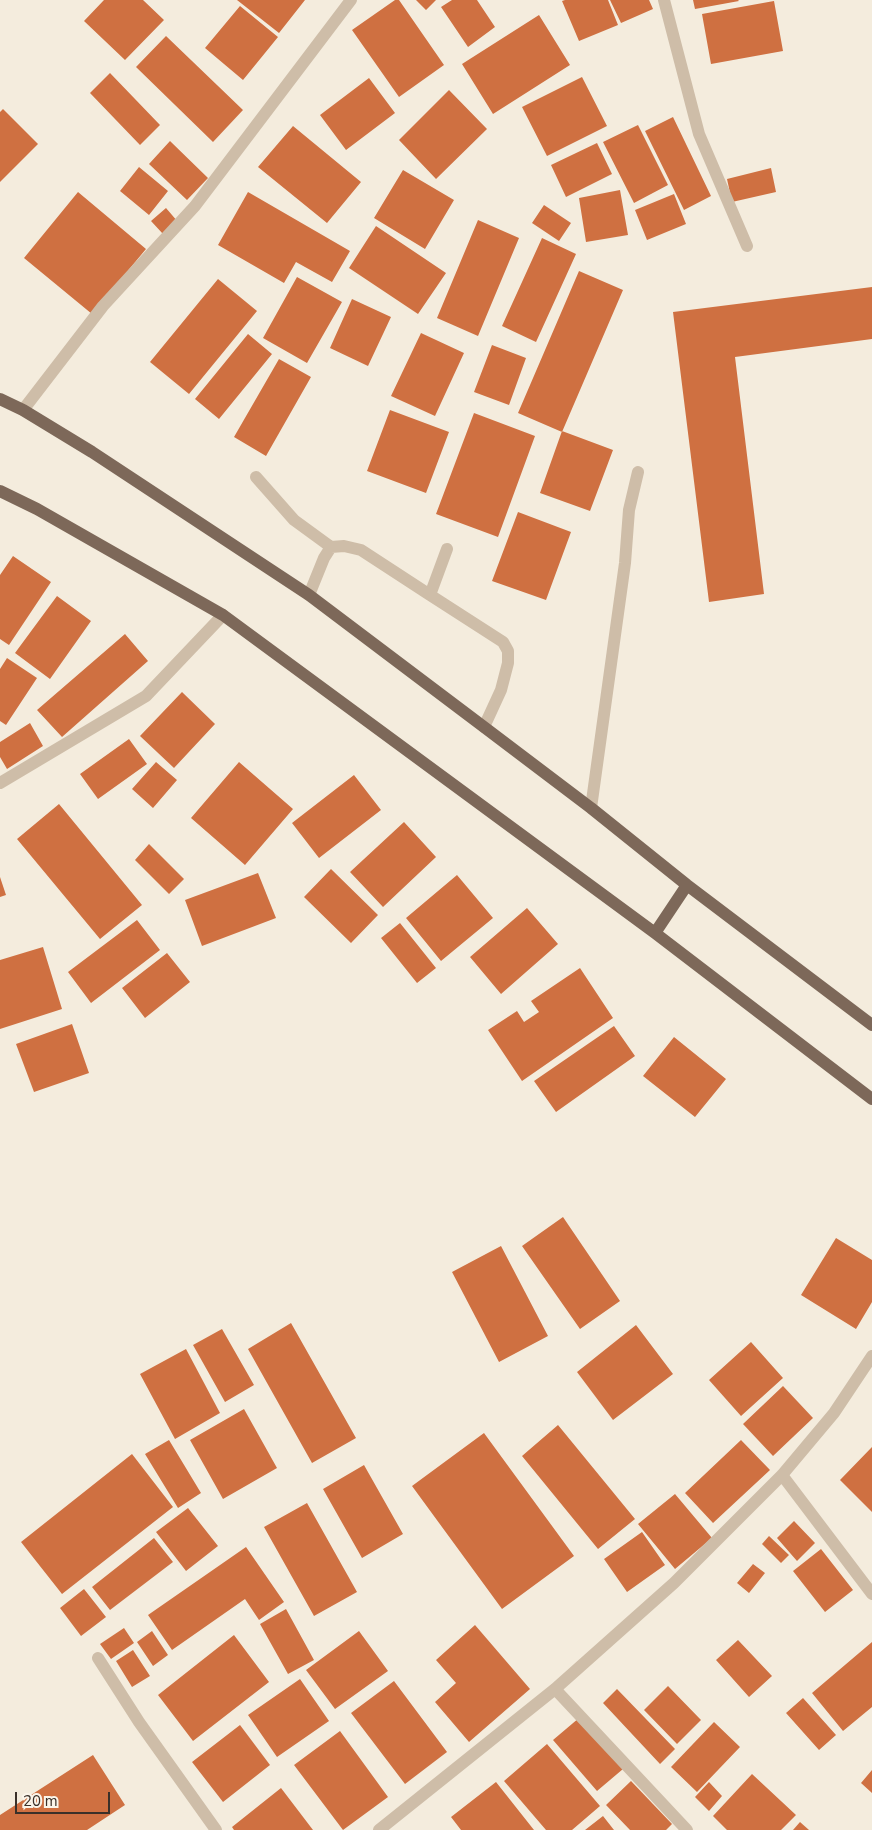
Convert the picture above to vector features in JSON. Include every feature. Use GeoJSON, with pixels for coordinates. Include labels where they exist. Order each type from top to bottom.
{"type":"FeatureCollection","features":[{"type":"Feature","properties":{"kind":"main road"},"geometry":{"type":"LineString","coordinates":[[0,399],[23,410],[92,452],[309,595],[591,808],[687,885],[872,1025]]}},
{"type":"Feature","properties":{"kind":"main road"},"geometry":{"type":"LineString","coordinates":[[0,491],[36,509],[223,615],[655,933],[872,1099]]}},
{"type":"Feature","properties":{"kind":"main road"},"geometry":{"type":"LineString","coordinates":[[655,933],[687,885]]}},
{"type":"Feature","properties":{"kind":"street"},"geometry":{"type":"LineString","coordinates":[[23,410],[103,306],[195,206],[351,0]]}},
{"type":"Feature","properties":{"kind":"street"},"geometry":{"type":"LineString","coordinates":[[664,0],[699,134],[748,246]]}},
{"type":"Feature","properties":{"kind":"street"},"geometry":{"type":"LineString","coordinates":[[591,808],[625,563],[629,510],[638,472]]}},
{"type":"Feature","properties":{"kind":"street"},"geometry":{"type":"LineString","coordinates":[[256,477],[294,520],[331,547],[344,546],[362,550],[503,642],[508,651],[508,663],[501,690],[484,727]]}},
{"type":"Feature","properties":{"kind":"street"},"geometry":{"type":"LineString","coordinates":[[309,595],[324,558],[331,547]]}},
{"type":"Feature","properties":{"kind":"street"},"geometry":{"type":"LineString","coordinates":[[430,595],[448,549]]}},
{"type":"Feature","properties":{"kind":"street"},"geometry":{"type":"LineString","coordinates":[[0,783],[146,696],[223,615]]}},
{"type":"Feature","properties":{"kind":"street"},"geometry":{"type":"LineString","coordinates":[[379,1830],[555,1689],[674,1583],[782,1475],[834,1413],[872,1356]]}},
{"type":"Feature","properties":{"kind":"street"},"geometry":{"type":"LineString","coordinates":[[782,1475],[872,1594]]}},
{"type":"Feature","properties":{"kind":"street"},"geometry":{"type":"LineString","coordinates":[[98,1658],[149,1736],[216,1830]]}},
{"type":"Feature","properties":{"kind":"street"},"geometry":{"type":"LineString","coordinates":[[555,1689],[687,1830]]}},
{"type":"Feature","properties":{"kind":"building"},"geometry":{"type":"Polygon","coordinates":[[[104,0],[143,0],[164,20],[125,60],[84,21],[104,0]]]}},
{"type":"Feature","properties":{"kind":"building"},"geometry":{"type":"Polygon","coordinates":[[[237,0],[305,0],[279,33],[237,0]]]}},
{"type":"Feature","properties":{"kind":"building"},"geometry":{"type":"Polygon","coordinates":[[[395,0],[399,0],[444,65],[399,97],[352,30],[395,0]]]}},
{"type":"Feature","properties":{"kind":"building"},"geometry":{"type":"Polygon","coordinates":[[[416,0],[436,0],[426,10],[416,0]]]}},
{"type":"Feature","properties":{"kind":"building"},"geometry":{"type":"Polygon","coordinates":[[[452,0],[477,0],[495,27],[468,47],[441,7],[452,0]]]}},
{"type":"Feature","properties":{"kind":"building"},"geometry":{"type":"Polygon","coordinates":[[[608,0],[618,25],[579,41],[562,1],[608,0]]]}},
{"type":"Feature","properties":{"kind":"building"},"geometry":{"type":"Polygon","coordinates":[[[610,0],[649,0],[653,9],[621,23],[610,0]]]}},
{"type":"Feature","properties":{"kind":"building"},"geometry":{"type":"Polygon","coordinates":[[[693,0],[738,0],[739,1],[695,9],[693,0]]]}},
{"type":"Feature","properties":{"kind":"building"},"geometry":{"type":"Polygon","coordinates":[[[774,1],[783,51],[711,64],[702,14],[774,1]]]}},
{"type":"Feature","properties":{"kind":"building"},"geometry":{"type":"Polygon","coordinates":[[[240,6],[278,37],[243,80],[205,48],[240,6]]]}},
{"type":"Feature","properties":{"kind":"building"},"geometry":{"type":"Polygon","coordinates":[[[539,15],[570,65],[493,114],[462,64],[539,15]]]}},
{"type":"Feature","properties":{"kind":"building"},"geometry":{"type":"Polygon","coordinates":[[[166,36],[243,110],[213,142],[136,67],[166,36]]]}},
{"type":"Feature","properties":{"kind":"building"},"geometry":{"type":"Polygon","coordinates":[[[110,73],[160,125],[140,145],[90,93],[110,73]]]}},
{"type":"Feature","properties":{"kind":"building"},"geometry":{"type":"Polygon","coordinates":[[[582,77],[607,126],[547,156],[522,107],[582,77]]]}},
{"type":"Feature","properties":{"kind":"building"},"geometry":{"type":"Polygon","coordinates":[[[369,78],[395,113],[346,150],[320,115],[369,78]]]}},
{"type":"Feature","properties":{"kind":"building"},"geometry":{"type":"Polygon","coordinates":[[[449,90],[487,129],[436,179],[399,140],[449,90]]]}},
{"type":"Feature","properties":{"kind":"building"},"geometry":{"type":"Polygon","coordinates":[[[3,109],[38,144],[0,182],[0,112],[3,109]]]}},
{"type":"Feature","properties":{"kind":"building"},"geometry":{"type":"Polygon","coordinates":[[[673,117],[711,196],[684,210],[645,131],[673,117]]]}},
{"type":"Feature","properties":{"kind":"building"},"geometry":{"type":"Polygon","coordinates":[[[638,125],[668,185],[634,203],[603,142],[638,125]]]}},
{"type":"Feature","properties":{"kind":"building"},"geometry":{"type":"Polygon","coordinates":[[[293,126],[361,182],[327,223],[258,167],[293,126]]]}},
{"type":"Feature","properties":{"kind":"building"},"geometry":{"type":"Polygon","coordinates":[[[170,141],[208,178],[187,200],[149,164],[170,141]]]}},
{"type":"Feature","properties":{"kind":"building"},"geometry":{"type":"Polygon","coordinates":[[[597,143],[612,174],[566,197],[551,165],[597,143]]]}},
{"type":"Feature","properties":{"kind":"building"},"geometry":{"type":"Polygon","coordinates":[[[139,167],[168,191],[149,215],[120,191],[139,167]]]}},
{"type":"Feature","properties":{"kind":"building"},"geometry":{"type":"Polygon","coordinates":[[[771,168],[776,192],[732,202],[727,179],[771,168]]]}},
{"type":"Feature","properties":{"kind":"building"},"geometry":{"type":"Polygon","coordinates":[[[403,170],[454,200],[425,249],[374,218],[403,170]]]}},
{"type":"Feature","properties":{"kind":"building"},"geometry":{"type":"Polygon","coordinates":[[[620,190],[628,235],[586,242],[579,198],[620,190]]]}},
{"type":"Feature","properties":{"kind":"building"},"geometry":{"type":"Polygon","coordinates":[[[78,192],[146,249],[92,314],[24,258],[78,192]]]}},
{"type":"Feature","properties":{"kind":"building"},"geometry":{"type":"Polygon","coordinates":[[[248,192],[350,251],[332,282],[296,262],[284,283],[218,245],[248,192]]]}},
{"type":"Feature","properties":{"kind":"building"},"geometry":{"type":"Polygon","coordinates":[[[674,194],[686,224],[647,240],[635,210],[674,194]]]}},
{"type":"Feature","properties":{"kind":"building"},"geometry":{"type":"Polygon","coordinates":[[[544,205],[571,223],[559,241],[532,223],[544,205]]]}},
{"type":"Feature","properties":{"kind":"building"},"geometry":{"type":"Polygon","coordinates":[[[166,208],[178,222],[163,234],[151,221],[166,208]]]}},
{"type":"Feature","properties":{"kind":"building"},"geometry":{"type":"Polygon","coordinates":[[[478,220],[519,238],[478,336],[437,318],[478,220]]]}},
{"type":"Feature","properties":{"kind":"building"},"geometry":{"type":"Polygon","coordinates":[[[376,226],[446,273],[418,314],[349,268],[376,226]]]}},
{"type":"Feature","properties":{"kind":"building"},"geometry":{"type":"Polygon","coordinates":[[[542,238],[576,254],[536,342],[502,326],[542,238]]]}},
{"type":"Feature","properties":{"kind":"building"},"geometry":{"type":"Polygon","coordinates":[[[579,271],[623,290],[562,432],[518,413],[579,271]]]}},
{"type":"Feature","properties":{"kind":"building"},"geometry":{"type":"Polygon","coordinates":[[[297,277],[342,302],[307,363],[263,338],[297,277]]]}},
{"type":"Feature","properties":{"kind":"building"},"geometry":{"type":"Polygon","coordinates":[[[218,279],[257,311],[189,394],[150,362],[218,279]]]}},
{"type":"Feature","properties":{"kind":"building"},"geometry":{"type":"Polygon","coordinates":[[[872,287],[872,339],[735,357],[764,594],[709,602],[673,312],[872,287]]]}},
{"type":"Feature","properties":{"kind":"building"},"geometry":{"type":"Polygon","coordinates":[[[352,299],[391,317],[368,366],[330,348],[352,299]]]}},
{"type":"Feature","properties":{"kind":"building"},"geometry":{"type":"Polygon","coordinates":[[[421,333],[464,353],[435,416],[391,396],[421,333]]]}},
{"type":"Feature","properties":{"kind":"building"},"geometry":{"type":"Polygon","coordinates":[[[248,334],[272,354],[219,419],[195,399],[248,334]]]}},
{"type":"Feature","properties":{"kind":"building"},"geometry":{"type":"Polygon","coordinates":[[[492,345],[526,358],[509,405],[474,392],[492,345]]]}},
{"type":"Feature","properties":{"kind":"building"},"geometry":{"type":"Polygon","coordinates":[[[279,359],[311,377],[266,456],[234,437],[279,359]]]}},
{"type":"Feature","properties":{"kind":"building"},"geometry":{"type":"Polygon","coordinates":[[[390,410],[449,432],[426,493],[367,471],[390,410]]]}},
{"type":"Feature","properties":{"kind":"building"},"geometry":{"type":"Polygon","coordinates":[[[474,413],[535,436],[498,537],[436,514],[474,413]]]}},
{"type":"Feature","properties":{"kind":"building"},"geometry":{"type":"Polygon","coordinates":[[[562,431],[613,450],[590,511],[540,493],[562,431]]]}},
{"type":"Feature","properties":{"kind":"building"},"geometry":{"type":"Polygon","coordinates":[[[518,512],[571,532],[546,600],[492,581],[518,512]]]}},
{"type":"Feature","properties":{"kind":"building"},"geometry":{"type":"Polygon","coordinates":[[[13,556],[51,582],[9,645],[0,639],[0,575],[13,556]]]}},
{"type":"Feature","properties":{"kind":"building"},"geometry":{"type":"Polygon","coordinates":[[[57,596],[91,621],[50,679],[15,653],[57,596]]]}},
{"type":"Feature","properties":{"kind":"building"},"geometry":{"type":"Polygon","coordinates":[[[125,634],[148,661],[62,737],[37,710],[125,634]]]}},
{"type":"Feature","properties":{"kind":"building"},"geometry":{"type":"Polygon","coordinates":[[[7,658],[37,678],[6,725],[0,721],[0,669],[7,658]]]}},
{"type":"Feature","properties":{"kind":"building"},"geometry":{"type":"Polygon","coordinates":[[[182,692],[215,724],[174,768],[140,736],[182,692]]]}},
{"type":"Feature","properties":{"kind":"building"},"geometry":{"type":"Polygon","coordinates":[[[30,723],[43,746],[7,769],[0,757],[0,742],[30,723]]]}},
{"type":"Feature","properties":{"kind":"building"},"geometry":{"type":"Polygon","coordinates":[[[129,739],[147,764],[98,799],[80,774],[129,739]]]}},
{"type":"Feature","properties":{"kind":"building"},"geometry":{"type":"Polygon","coordinates":[[[156,762],[177,780],[153,808],[132,789],[156,762]]]}},
{"type":"Feature","properties":{"kind":"building"},"geometry":{"type":"Polygon","coordinates":[[[239,762],[293,809],[245,865],[191,818],[239,762]]]}},
{"type":"Feature","properties":{"kind":"building"},"geometry":{"type":"Polygon","coordinates":[[[354,775],[381,810],[319,858],[292,823],[354,775]]]}},
{"type":"Feature","properties":{"kind":"building"},"geometry":{"type":"Polygon","coordinates":[[[59,804],[142,905],[100,939],[17,839],[59,804]]]}},
{"type":"Feature","properties":{"kind":"building"},"geometry":{"type":"Polygon","coordinates":[[[404,822],[436,857],[383,907],[350,872],[404,822]]]}},
{"type":"Feature","properties":{"kind":"building"},"geometry":{"type":"Polygon","coordinates":[[[149,844],[184,879],[169,894],[135,860],[149,844]]]}},
{"type":"Feature","properties":{"kind":"building"},"geometry":{"type":"Polygon","coordinates":[[[331,869],[378,915],[351,943],[304,897],[331,869]]]}},
{"type":"Feature","properties":{"kind":"building"},"geometry":{"type":"Polygon","coordinates":[[[258,873],[276,918],[202,946],[185,900],[258,873]]]}},
{"type":"Feature","properties":{"kind":"building"},"geometry":{"type":"Polygon","coordinates":[[[457,875],[493,918],[441,961],[406,918],[457,875]]]}},
{"type":"Feature","properties":{"kind":"building"},"geometry":{"type":"Polygon","coordinates":[[[0,877],[6,895],[0,897],[0,877]]]}},
{"type":"Feature","properties":{"kind":"building"},"geometry":{"type":"Polygon","coordinates":[[[527,908],[558,944],[501,994],[470,957],[527,908]]]}},
{"type":"Feature","properties":{"kind":"building"},"geometry":{"type":"Polygon","coordinates":[[[137,920],[160,950],[91,1003],[68,972],[137,920]]]}},
{"type":"Feature","properties":{"kind":"building"},"geometry":{"type":"Polygon","coordinates":[[[400,923],[436,968],[417,983],[381,938],[400,923]]]}},
{"type":"Feature","properties":{"kind":"building"},"geometry":{"type":"Polygon","coordinates":[[[43,947],[62,1009],[0,1029],[0,960],[43,947]]]}},
{"type":"Feature","properties":{"kind":"building"},"geometry":{"type":"Polygon","coordinates":[[[167,953],[190,982],[145,1018],[122,988],[167,953]]]}},
{"type":"Feature","properties":{"kind":"building"},"geometry":{"type":"Polygon","coordinates":[[[580,968],[613,1018],[522,1081],[488,1030],[517,1011],[524,1022],[539,1012],[531,1001],[580,968]]]}},
{"type":"Feature","properties":{"kind":"building"},"geometry":{"type":"Polygon","coordinates":[[[72,1024],[89,1073],[34,1092],[16,1044],[72,1024]]]}},
{"type":"Feature","properties":{"kind":"building"},"geometry":{"type":"Polygon","coordinates":[[[614,1026],[635,1056],[556,1112],[534,1081],[614,1026]]]}},
{"type":"Feature","properties":{"kind":"building"},"geometry":{"type":"Polygon","coordinates":[[[674,1037],[726,1079],[695,1117],[643,1076],[674,1037]]]}},
{"type":"Feature","properties":{"kind":"building"},"geometry":{"type":"Polygon","coordinates":[[[563,1217],[620,1301],[580,1329],[522,1246],[563,1217]]]}},
{"type":"Feature","properties":{"kind":"building"},"geometry":{"type":"Polygon","coordinates":[[[836,1238],[872,1260],[872,1302],[856,1329],[801,1295],[836,1238]]]}},
{"type":"Feature","properties":{"kind":"building"},"geometry":{"type":"Polygon","coordinates":[[[501,1246],[548,1336],[499,1362],[452,1272],[501,1246]]]}},
{"type":"Feature","properties":{"kind":"building"},"geometry":{"type":"Polygon","coordinates":[[[291,1323],[356,1438],[312,1463],[248,1349],[291,1323]]]}},
{"type":"Feature","properties":{"kind":"building"},"geometry":{"type":"Polygon","coordinates":[[[636,1325],[673,1374],[613,1420],[577,1372],[636,1325]]]}},
{"type":"Feature","properties":{"kind":"building"},"geometry":{"type":"Polygon","coordinates":[[[222,1329],[254,1385],[225,1402],[193,1345],[222,1329]]]}},
{"type":"Feature","properties":{"kind":"building"},"geometry":{"type":"Polygon","coordinates":[[[751,1342],[783,1378],[741,1416],[709,1380],[751,1342]]]}},
{"type":"Feature","properties":{"kind":"building"},"geometry":{"type":"Polygon","coordinates":[[[186,1349],[220,1413],[175,1439],[140,1374],[186,1349]]]}},
{"type":"Feature","properties":{"kind":"building"},"geometry":{"type":"Polygon","coordinates":[[[783,1386],[813,1418],[773,1456],[743,1424],[783,1386]]]}},
{"type":"Feature","properties":{"kind":"building"},"geometry":{"type":"Polygon","coordinates":[[[244,1409],[277,1468],[223,1499],[190,1440],[244,1409]]]}},
{"type":"Feature","properties":{"kind":"building"},"geometry":{"type":"Polygon","coordinates":[[[558,1425],[635,1519],[598,1549],[522,1456],[558,1425]]]}},
{"type":"Feature","properties":{"kind":"building"},"geometry":{"type":"Polygon","coordinates":[[[484,1433],[574,1556],[502,1609],[412,1486],[484,1433]]]}},
{"type":"Feature","properties":{"kind":"building"},"geometry":{"type":"Polygon","coordinates":[[[169,1440],[201,1493],[178,1508],[145,1454],[169,1440]]]}},
{"type":"Feature","properties":{"kind":"building"},"geometry":{"type":"Polygon","coordinates":[[[741,1440],[770,1470],[713,1523],[685,1493],[741,1440]]]}},
{"type":"Feature","properties":{"kind":"building"},"geometry":{"type":"Polygon","coordinates":[[[872,1447],[872,1512],[840,1480],[872,1447]]]}},
{"type":"Feature","properties":{"kind":"building"},"geometry":{"type":"Polygon","coordinates":[[[132,1454],[173,1507],[62,1594],[21,1542],[132,1454]]]}},
{"type":"Feature","properties":{"kind":"building"},"geometry":{"type":"Polygon","coordinates":[[[364,1465],[403,1534],[362,1558],[323,1489],[364,1465]]]}},
{"type":"Feature","properties":{"kind":"building"},"geometry":{"type":"Polygon","coordinates":[[[675,1494],[712,1538],[675,1569],[638,1524],[675,1494]]]}},
{"type":"Feature","properties":{"kind":"building"},"geometry":{"type":"Polygon","coordinates":[[[307,1503],[357,1592],[314,1616],[264,1527],[307,1503]]]}},
{"type":"Feature","properties":{"kind":"building"},"geometry":{"type":"Polygon","coordinates":[[[188,1508],[218,1546],[186,1571],[156,1532],[188,1508]]]}},
{"type":"Feature","properties":{"kind":"building"},"geometry":{"type":"Polygon","coordinates":[[[794,1521],[815,1543],[797,1561],[777,1538],[794,1521]]]}},
{"type":"Feature","properties":{"kind":"building"},"geometry":{"type":"Polygon","coordinates":[[[642,1532],[665,1565],[627,1592],[604,1559],[642,1532]]]}},
{"type":"Feature","properties":{"kind":"building"},"geometry":{"type":"Polygon","coordinates":[[[769,1536],[789,1555],[781,1563],[762,1544],[769,1536]]]}},
{"type":"Feature","properties":{"kind":"building"},"geometry":{"type":"Polygon","coordinates":[[[154,1538],[173,1562],[110,1610],[92,1587],[154,1538]]]}},
{"type":"Feature","properties":{"kind":"building"},"geometry":{"type":"Polygon","coordinates":[[[246,1547],[284,1602],[259,1620],[245,1599],[172,1650],[148,1615],[246,1547]]]}},
{"type":"Feature","properties":{"kind":"building"},"geometry":{"type":"Polygon","coordinates":[[[821,1549],[853,1590],[825,1612],[793,1571],[821,1549]]]}},
{"type":"Feature","properties":{"kind":"building"},"geometry":{"type":"Polygon","coordinates":[[[753,1564],[765,1573],[749,1593],[737,1583],[753,1564]]]}},
{"type":"Feature","properties":{"kind":"building"},"geometry":{"type":"Polygon","coordinates":[[[84,1589],[106,1617],[81,1636],[60,1608],[84,1589]]]}},
{"type":"Feature","properties":{"kind":"building"},"geometry":{"type":"Polygon","coordinates":[[[286,1609],[314,1660],[288,1674],[260,1624],[286,1609]]]}},
{"type":"Feature","properties":{"kind":"building"},"geometry":{"type":"Polygon","coordinates":[[[475,1625],[530,1689],[469,1742],[435,1702],[456,1683],[436,1660],[475,1625]]]}},
{"type":"Feature","properties":{"kind":"building"},"geometry":{"type":"Polygon","coordinates":[[[124,1628],[134,1643],[111,1659],[100,1644],[124,1628]]]}},
{"type":"Feature","properties":{"kind":"building"},"geometry":{"type":"Polygon","coordinates":[[[152,1631],[168,1655],[153,1666],[137,1642],[152,1631]]]}},
{"type":"Feature","properties":{"kind":"building"},"geometry":{"type":"Polygon","coordinates":[[[359,1631],[388,1671],[335,1709],[306,1670],[359,1631]]]}},
{"type":"Feature","properties":{"kind":"building"},"geometry":{"type":"Polygon","coordinates":[[[234,1635],[269,1682],[193,1741],[158,1695],[234,1635]]]}},
{"type":"Feature","properties":{"kind":"building"},"geometry":{"type":"Polygon","coordinates":[[[738,1640],[772,1676],[749,1697],[716,1660],[738,1640]]]}},
{"type":"Feature","properties":{"kind":"building"},"geometry":{"type":"Polygon","coordinates":[[[872,1642],[872,1707],[843,1731],[812,1693],[872,1642]]]}},
{"type":"Feature","properties":{"kind":"building"},"geometry":{"type":"Polygon","coordinates":[[[133,1650],[150,1676],[132,1687],[116,1661],[133,1650]]]}},
{"type":"Feature","properties":{"kind":"building"},"geometry":{"type":"Polygon","coordinates":[[[300,1679],[329,1721],[277,1757],[248,1715],[300,1679]]]}},
{"type":"Feature","properties":{"kind":"building"},"geometry":{"type":"Polygon","coordinates":[[[394,1681],[447,1752],[405,1784],[351,1713],[394,1681]]]}},
{"type":"Feature","properties":{"kind":"building"},"geometry":{"type":"Polygon","coordinates":[[[668,1686],[701,1720],[677,1744],[644,1710],[668,1686]]]}},
{"type":"Feature","properties":{"kind":"building"},"geometry":{"type":"Polygon","coordinates":[[[617,1689],[675,1749],[660,1764],[603,1703],[617,1689]]]}},
{"type":"Feature","properties":{"kind":"building"},"geometry":{"type":"Polygon","coordinates":[[[803,1698],[836,1735],[819,1750],[786,1713],[803,1698]]]}},
{"type":"Feature","properties":{"kind":"building"},"geometry":{"type":"Polygon","coordinates":[[[579,1718],[623,1769],[597,1791],[553,1740],[579,1718]]]}},
{"type":"Feature","properties":{"kind":"building"},"geometry":{"type":"Polygon","coordinates":[[[714,1722],[740,1747],[697,1792],[671,1767],[714,1722]]]}},
{"type":"Feature","properties":{"kind":"building"},"geometry":{"type":"Polygon","coordinates":[[[240,1725],[270,1765],[223,1802],[192,1762],[240,1725]]]}},
{"type":"Feature","properties":{"kind":"building"},"geometry":{"type":"Polygon","coordinates":[[[340,1731],[388,1797],[343,1830],[294,1765],[340,1731]]]}},
{"type":"Feature","properties":{"kind":"building"},"geometry":{"type":"Polygon","coordinates":[[[547,1744],[600,1806],[572,1830],[546,1830],[504,1781],[547,1744]]]}},
{"type":"Feature","properties":{"kind":"building"},"geometry":{"type":"Polygon","coordinates":[[[93,1755],[125,1805],[87,1830],[0,1830],[0,1815],[93,1755]]]}},
{"type":"Feature","properties":{"kind":"building"},"geometry":{"type":"Polygon","coordinates":[[[872,1770],[872,1793],[861,1783],[872,1770]]]}},
{"type":"Feature","properties":{"kind":"building"},"geometry":{"type":"Polygon","coordinates":[[[752,1774],[796,1815],[781,1830],[727,1830],[713,1816],[752,1774]]]}},
{"type":"Feature","properties":{"kind":"building"},"geometry":{"type":"Polygon","coordinates":[[[631,1781],[672,1824],[666,1830],[630,1830],[606,1805],[631,1781]]]}},
{"type":"Feature","properties":{"kind":"building"},"geometry":{"type":"Polygon","coordinates":[[[496,1782],[534,1830],[461,1830],[451,1817],[496,1782]]]}},
{"type":"Feature","properties":{"kind":"building"},"geometry":{"type":"Polygon","coordinates":[[[709,1782],[722,1796],[709,1811],[695,1797],[709,1782]]]}},
{"type":"Feature","properties":{"kind":"building"},"geometry":{"type":"Polygon","coordinates":[[[281,1788],[313,1830],[234,1830],[232,1827],[281,1788]]]}},
{"type":"Feature","properties":{"kind":"building"},"geometry":{"type":"Polygon","coordinates":[[[603,1816],[614,1830],[585,1830],[603,1816]]]}},
{"type":"Feature","properties":{"kind":"building"},"geometry":{"type":"Polygon","coordinates":[[[800,1822],[809,1830],[793,1830],[800,1822]]]}}]}
